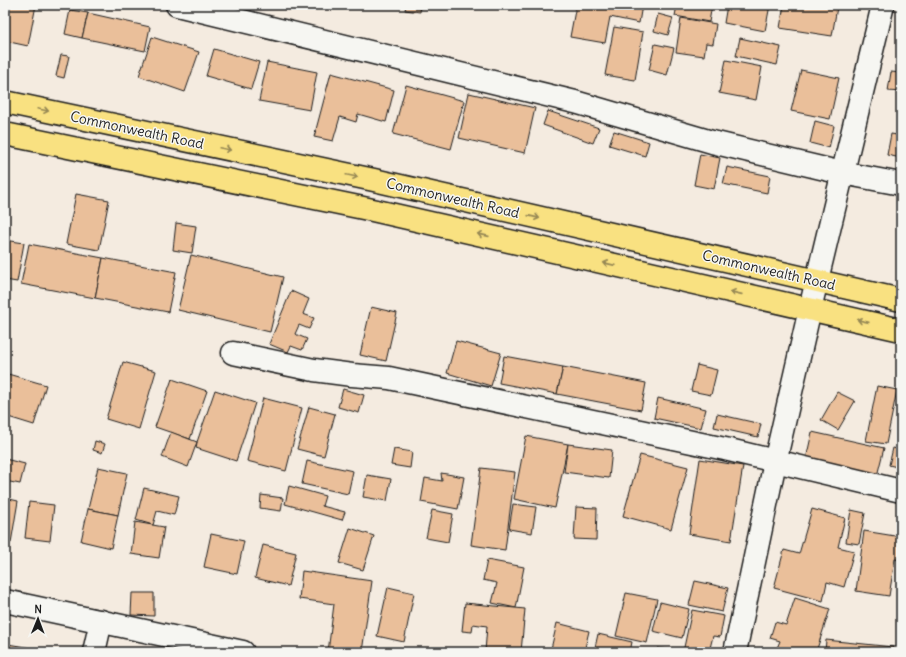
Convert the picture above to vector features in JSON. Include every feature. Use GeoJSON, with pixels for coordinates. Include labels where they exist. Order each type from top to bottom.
{"type":"FeatureCollection","features":[{"type":"Feature","properties":{"kind":"main road","name":"Commonwealth Road"},"geometry":{"type":"LineString","coordinates":[[5,102],[374,180],[901,300]]}},
{"type":"Feature","properties":{"kind":"main road","name":"Commonwealth Road"},"geometry":{"type":"LineString","coordinates":[[5,134],[368,209],[901,330]]}},
{"type":"Feature","properties":{"kind":"street"},"geometry":{"type":"LineString","coordinates":[[177,5],[575,102],[712,142],[842,173],[901,184]]}},
{"type":"Feature","properties":{"kind":"street"},"geometry":{"type":"LineString","coordinates":[[735,652],[775,462],[842,173],[883,5]]}},
{"type":"Feature","properties":{"kind":"street"},"geometry":{"type":"LineString","coordinates":[[233,353],[314,370],[389,378],[725,449],[901,491]]}},
{"type":"Feature","properties":{"kind":"street"},"geometry":{"type":"LineString","coordinates":[[5,601],[243,652]]}},
{"type":"Feature","properties":{"kind":"street"},"geometry":{"type":"LineString","coordinates":[[94,652],[101,621]]}},
{"type":"Feature","properties":{"kind":"building"},"geometry":{"type":"Polygon","coordinates":[[[5,5],[36,5],[28,46],[5,41],[5,5]]]}},
{"type":"Feature","properties":{"kind":"building"},"geometry":{"type":"Polygon","coordinates":[[[406,5],[421,5],[420,12],[405,10],[406,5]]]}},
{"type":"Feature","properties":{"kind":"building"},"geometry":{"type":"Polygon","coordinates":[[[525,5],[546,5],[545,9],[525,5]]]}},
{"type":"Feature","properties":{"kind":"building"},"geometry":{"type":"Polygon","coordinates":[[[576,5],[642,5],[639,23],[610,17],[605,43],[570,37],[576,5]]]}},
{"type":"Feature","properties":{"kind":"building"},"geometry":{"type":"Polygon","coordinates":[[[677,5],[712,5],[709,22],[675,16],[677,5]]]}},
{"type":"Feature","properties":{"kind":"building"},"geometry":{"type":"Polygon","coordinates":[[[727,5],[770,5],[765,31],[724,23],[727,5]]]}},
{"type":"Feature","properties":{"kind":"building"},"geometry":{"type":"Polygon","coordinates":[[[784,5],[826,5],[837,7],[832,36],[780,28],[784,5]]]}},
{"type":"Feature","properties":{"kind":"building"},"geometry":{"type":"Polygon","coordinates":[[[70,10],[88,13],[82,38],[65,34],[70,10]]]}},
{"type":"Feature","properties":{"kind":"building"},"geometry":{"type":"Polygon","coordinates":[[[88,13],[150,27],[145,51],[82,38],[88,13]]]}},
{"type":"Feature","properties":{"kind":"building"},"geometry":{"type":"Polygon","coordinates":[[[658,14],[673,18],[668,35],[654,31],[658,14]]]}},
{"type":"Feature","properties":{"kind":"building"},"geometry":{"type":"Polygon","coordinates":[[[681,18],[716,24],[713,44],[706,43],[704,56],[676,52],[681,18]]]}},
{"type":"Feature","properties":{"kind":"building"},"geometry":{"type":"Polygon","coordinates":[[[614,27],[643,32],[635,80],[605,75],[614,27]]]}},
{"type":"Feature","properties":{"kind":"building"},"geometry":{"type":"Polygon","coordinates":[[[152,37],[199,52],[185,92],[139,76],[152,37]]]}},
{"type":"Feature","properties":{"kind":"building"},"geometry":{"type":"Polygon","coordinates":[[[740,38],[781,47],[777,65],[736,56],[740,38]]]}},
{"type":"Feature","properties":{"kind":"building"},"geometry":{"type":"Polygon","coordinates":[[[655,44],[674,48],[667,75],[649,70],[655,44]]]}},
{"type":"Feature","properties":{"kind":"building"},"geometry":{"type":"Polygon","coordinates":[[[214,49],[259,62],[251,89],[206,76],[214,49]]]}},
{"type":"Feature","properties":{"kind":"building"},"geometry":{"type":"Polygon","coordinates":[[[61,55],[69,56],[64,78],[56,76],[61,55]]]}},
{"type":"Feature","properties":{"kind":"building"},"geometry":{"type":"Polygon","coordinates":[[[726,60],[762,67],[756,100],[719,93],[726,60]]]}},
{"type":"Feature","properties":{"kind":"building"},"geometry":{"type":"Polygon","coordinates":[[[267,62],[317,72],[310,110],[259,101],[267,62]]]}},
{"type":"Feature","properties":{"kind":"building"},"geometry":{"type":"Polygon","coordinates":[[[801,70],[839,78],[830,119],[791,111],[801,70]]]}},
{"type":"Feature","properties":{"kind":"building"},"geometry":{"type":"Polygon","coordinates":[[[891,72],[901,73],[901,92],[888,91],[891,72]]]}},
{"type":"Feature","properties":{"kind":"building"},"geometry":{"type":"Polygon","coordinates":[[[331,73],[394,90],[386,122],[358,114],[356,122],[340,117],[333,141],[314,137],[331,73]]]}},
{"type":"Feature","properties":{"kind":"building"},"geometry":{"type":"Polygon","coordinates":[[[406,85],[464,101],[451,149],[393,134],[406,85]]]}},
{"type":"Feature","properties":{"kind":"building"},"geometry":{"type":"Polygon","coordinates":[[[469,93],[535,108],[525,153],[459,138],[469,93]]]}},
{"type":"Feature","properties":{"kind":"building"},"geometry":{"type":"Polygon","coordinates":[[[548,111],[599,128],[593,143],[543,125],[548,111]]]}},
{"type":"Feature","properties":{"kind":"building"},"geometry":{"type":"Polygon","coordinates":[[[901,115],[901,158],[887,155],[891,134],[897,135],[901,115]]]}},
{"type":"Feature","properties":{"kind":"building"},"geometry":{"type":"Polygon","coordinates":[[[815,121],[834,126],[829,148],[810,143],[815,121]]]}},
{"type":"Feature","properties":{"kind":"building"},"geometry":{"type":"Polygon","coordinates":[[[614,131],[649,142],[645,156],[609,145],[614,131]]]}},
{"type":"Feature","properties":{"kind":"building"},"geometry":{"type":"Polygon","coordinates":[[[700,154],[720,158],[714,189],[694,185],[700,154]]]}},
{"type":"Feature","properties":{"kind":"building"},"geometry":{"type":"Polygon","coordinates":[[[727,167],[770,176],[767,193],[723,184],[727,167]]]}},
{"type":"Feature","properties":{"kind":"building"},"geometry":{"type":"Polygon","coordinates":[[[76,194],[109,200],[99,250],[66,244],[76,194]]]}},
{"type":"Feature","properties":{"kind":"building"},"geometry":{"type":"Polygon","coordinates":[[[176,223],[196,226],[192,253],[173,250],[176,223]]]}},
{"type":"Feature","properties":{"kind":"building"},"geometry":{"type":"Polygon","coordinates":[[[5,240],[24,243],[17,282],[5,280],[5,240]]]}},
{"type":"Feature","properties":{"kind":"building"},"geometry":{"type":"Polygon","coordinates":[[[29,244],[103,258],[95,298],[21,284],[29,244]]]}},
{"type":"Feature","properties":{"kind":"building"},"geometry":{"type":"Polygon","coordinates":[[[191,255],[283,277],[270,332],[178,310],[191,255]]]}},
{"type":"Feature","properties":{"kind":"building"},"geometry":{"type":"Polygon","coordinates":[[[103,258],[176,272],[168,312],[95,298],[103,258]]]}},
{"type":"Feature","properties":{"kind":"building"},"geometry":{"type":"Polygon","coordinates":[[[291,291],[309,299],[303,314],[314,318],[309,329],[299,325],[295,334],[307,339],[302,350],[291,346],[288,352],[269,344],[291,291]]]}},
{"type":"Feature","properties":{"kind":"building"},"geometry":{"type":"Polygon","coordinates":[[[371,307],[397,313],[386,361],[360,355],[371,307]]]}},
{"type":"Feature","properties":{"kind":"building"},"geometry":{"type":"Polygon","coordinates":[[[456,341],[501,353],[491,386],[447,373],[456,341]]]}},
{"type":"Feature","properties":{"kind":"building"},"geometry":{"type":"Polygon","coordinates":[[[504,356],[563,367],[557,394],[499,383],[504,356]]]}},
{"type":"Feature","properties":{"kind":"building"},"geometry":{"type":"Polygon","coordinates":[[[123,362],[156,371],[139,429],[106,419],[123,362]]]}},
{"type":"Feature","properties":{"kind":"building"},"geometry":{"type":"Polygon","coordinates":[[[697,365],[717,370],[711,395],[691,391],[697,365]]]}},
{"type":"Feature","properties":{"kind":"building"},"geometry":{"type":"Polygon","coordinates":[[[563,367],[646,383],[641,410],[557,394],[563,367]]]}},
{"type":"Feature","properties":{"kind":"building"},"geometry":{"type":"Polygon","coordinates":[[[8,374],[46,385],[34,425],[5,416],[5,382],[8,374]]]}},
{"type":"Feature","properties":{"kind":"building"},"geometry":{"type":"Polygon","coordinates":[[[172,379],[207,391],[190,439],[155,427],[172,379]]]}},
{"type":"Feature","properties":{"kind":"building"},"geometry":{"type":"Polygon","coordinates":[[[877,386],[897,390],[886,444],[866,441],[877,386]]]}},
{"type":"Feature","properties":{"kind":"building"},"geometry":{"type":"Polygon","coordinates":[[[343,389],[364,395],[359,413],[338,407],[343,389]]]}},
{"type":"Feature","properties":{"kind":"building"},"geometry":{"type":"Polygon","coordinates":[[[215,390],[255,403],[236,461],[196,448],[215,390]]]}},
{"type":"Feature","properties":{"kind":"building"},"geometry":{"type":"Polygon","coordinates":[[[837,392],[855,401],[838,430],[821,420],[837,392]]]}},
{"type":"Feature","properties":{"kind":"building"},"geometry":{"type":"Polygon","coordinates":[[[263,398],[302,408],[286,471],[247,461],[263,398]]]}},
{"type":"Feature","properties":{"kind":"building"},"geometry":{"type":"Polygon","coordinates":[[[658,398],[706,409],[701,428],[654,418],[658,398]]]}},
{"type":"Feature","properties":{"kind":"building"},"geometry":{"type":"Polygon","coordinates":[[[309,407],[335,414],[324,456],[297,449],[309,407]]]}},
{"type":"Feature","properties":{"kind":"building"},"geometry":{"type":"Polygon","coordinates":[[[717,414],[761,424],[758,437],[714,427],[717,414]]]}},
{"type":"Feature","properties":{"kind":"building"},"geometry":{"type":"Polygon","coordinates":[[[171,432],[197,442],[188,467],[162,457],[171,432]]]}},
{"type":"Feature","properties":{"kind":"building"},"geometry":{"type":"Polygon","coordinates":[[[812,432],[884,448],[876,480],[805,464],[812,432]]]}},
{"type":"Feature","properties":{"kind":"building"},"geometry":{"type":"Polygon","coordinates":[[[526,436],[568,444],[555,508],[514,499],[526,436]]]}},
{"type":"Feature","properties":{"kind":"building"},"geometry":{"type":"Polygon","coordinates":[[[95,441],[105,444],[102,453],[93,450],[95,441]]]}},
{"type":"Feature","properties":{"kind":"building"},"geometry":{"type":"Polygon","coordinates":[[[568,444],[612,450],[609,478],[564,472],[568,444]]]}},
{"type":"Feature","properties":{"kind":"building"},"geometry":{"type":"Polygon","coordinates":[[[893,448],[901,450],[901,468],[889,465],[893,448]]]}},
{"type":"Feature","properties":{"kind":"building"},"geometry":{"type":"Polygon","coordinates":[[[394,449],[412,452],[410,468],[391,465],[394,449]]]}},
{"type":"Feature","properties":{"kind":"building"},"geometry":{"type":"Polygon","coordinates":[[[640,455],[688,467],[671,529],[623,516],[640,455]]]}},
{"type":"Feature","properties":{"kind":"building"},"geometry":{"type":"Polygon","coordinates":[[[5,459],[25,464],[20,484],[5,481],[5,459]]]}},
{"type":"Feature","properties":{"kind":"building"},"geometry":{"type":"Polygon","coordinates":[[[700,459],[743,466],[731,541],[689,534],[700,459]]]}},
{"type":"Feature","properties":{"kind":"building"},"geometry":{"type":"Polygon","coordinates":[[[307,461],[353,471],[348,494],[302,484],[307,461]]]}},
{"type":"Feature","properties":{"kind":"building"},"geometry":{"type":"Polygon","coordinates":[[[98,467],[127,473],[118,515],[88,509],[98,467]]]}},
{"type":"Feature","properties":{"kind":"building"},"geometry":{"type":"Polygon","coordinates":[[[481,468],[515,472],[505,550],[471,545],[481,468]]]}},
{"type":"Feature","properties":{"kind":"building"},"geometry":{"type":"Polygon","coordinates":[[[441,473],[464,477],[458,509],[421,502],[425,478],[442,481],[441,473]]]}},
{"type":"Feature","properties":{"kind":"building"},"geometry":{"type":"Polygon","coordinates":[[[367,475],[391,479],[387,501],[363,497],[367,475]]]}},
{"type":"Feature","properties":{"kind":"building"},"geometry":{"type":"Polygon","coordinates":[[[289,486],[325,496],[322,506],[345,512],[342,520],[285,504],[289,486]]]}},
{"type":"Feature","properties":{"kind":"building"},"geometry":{"type":"Polygon","coordinates":[[[144,488],[179,496],[174,515],[157,511],[153,525],[136,520],[144,488]]]}},
{"type":"Feature","properties":{"kind":"building"},"geometry":{"type":"Polygon","coordinates":[[[261,495],[283,498],[281,511],[260,508],[261,495]]]}},
{"type":"Feature","properties":{"kind":"building"},"geometry":{"type":"Polygon","coordinates":[[[5,498],[18,501],[11,543],[5,542],[5,498]]]}},
{"type":"Feature","properties":{"kind":"building"},"geometry":{"type":"Polygon","coordinates":[[[29,502],[54,505],[50,541],[25,538],[29,502]]]}},
{"type":"Feature","properties":{"kind":"building"},"geometry":{"type":"Polygon","coordinates":[[[513,504],[536,507],[532,533],[509,529],[513,504]]]}},
{"type":"Feature","properties":{"kind":"building"},"geometry":{"type":"Polygon","coordinates":[[[576,507],[597,508],[596,540],[574,539],[576,507]]]}},
{"type":"Feature","properties":{"kind":"building"},"geometry":{"type":"Polygon","coordinates":[[[88,509],[118,515],[111,548],[81,541],[88,509]]]}},
{"type":"Feature","properties":{"kind":"building"},"geometry":{"type":"Polygon","coordinates":[[[812,509],[845,518],[838,547],[854,551],[844,587],[827,582],[823,601],[774,588],[784,550],[799,554],[812,509]]]}},
{"type":"Feature","properties":{"kind":"building"},"geometry":{"type":"Polygon","coordinates":[[[432,510],[453,514],[448,542],[426,538],[432,510]]]}},
{"type":"Feature","properties":{"kind":"building"},"geometry":{"type":"Polygon","coordinates":[[[851,510],[865,513],[859,544],[846,542],[851,510]]]}},
{"type":"Feature","properties":{"kind":"building"},"geometry":{"type":"Polygon","coordinates":[[[135,522],[164,527],[159,558],[131,554],[135,522]]]}},
{"type":"Feature","properties":{"kind":"building"},"geometry":{"type":"Polygon","coordinates":[[[350,528],[374,536],[363,570],[339,563],[350,528]]]}},
{"type":"Feature","properties":{"kind":"building"},"geometry":{"type":"Polygon","coordinates":[[[864,531],[901,537],[901,560],[895,559],[889,596],[856,591],[864,531]]]}},
{"type":"Feature","properties":{"kind":"building"},"geometry":{"type":"Polygon","coordinates":[[[211,534],[244,541],[237,574],[204,567],[211,534]]]}},
{"type":"Feature","properties":{"kind":"building"},"geometry":{"type":"Polygon","coordinates":[[[263,545],[296,553],[288,586],[255,578],[263,545]]]}},
{"type":"Feature","properties":{"kind":"building"},"geometry":{"type":"Polygon","coordinates":[[[487,560],[524,567],[516,608],[492,603],[497,583],[483,580],[487,560]]]}},
{"type":"Feature","properties":{"kind":"building"},"geometry":{"type":"Polygon","coordinates":[[[302,571],[372,581],[362,652],[328,652],[334,604],[299,599],[302,571]]]}},
{"type":"Feature","properties":{"kind":"building"},"geometry":{"type":"Polygon","coordinates":[[[695,581],[728,588],[722,612],[689,605],[695,581]]]}},
{"type":"Feature","properties":{"kind":"building"},"geometry":{"type":"Polygon","coordinates":[[[388,587],[414,593],[404,642],[377,636],[388,587]]]}},
{"type":"Feature","properties":{"kind":"building"},"geometry":{"type":"Polygon","coordinates":[[[132,593],[154,593],[154,616],[131,615],[132,593]]]}},
{"type":"Feature","properties":{"kind":"building"},"geometry":{"type":"Polygon","coordinates":[[[626,593],[657,599],[647,643],[616,636],[626,593]]]}},
{"type":"Feature","properties":{"kind":"building"},"geometry":{"type":"Polygon","coordinates":[[[795,598],[830,609],[816,652],[790,652],[777,648],[780,641],[770,638],[775,622],[786,625],[795,598]]]}},
{"type":"Feature","properties":{"kind":"building"},"geometry":{"type":"Polygon","coordinates":[[[660,602],[689,609],[682,638],[653,631],[660,602]]]}},
{"type":"Feature","properties":{"kind":"building"},"geometry":{"type":"Polygon","coordinates":[[[465,603],[525,609],[521,652],[485,652],[487,626],[473,624],[472,632],[462,631],[465,603]]]}},
{"type":"Feature","properties":{"kind":"building"},"geometry":{"type":"Polygon","coordinates":[[[692,610],[724,616],[720,637],[713,636],[709,652],[683,652],[692,610]]]}},
{"type":"Feature","properties":{"kind":"building"},"geometry":{"type":"Polygon","coordinates":[[[557,623],[589,631],[584,652],[565,652],[551,649],[557,623]]]}},
{"type":"Feature","properties":{"kind":"building"},"geometry":{"type":"Polygon","coordinates":[[[598,634],[632,642],[630,652],[594,652],[598,634]]]}},
{"type":"Feature","properties":{"kind":"building"},"geometry":{"type":"Polygon","coordinates":[[[826,640],[893,647],[893,652],[825,652],[826,640]]]}},
{"type":"Feature","properties":{"kind":"building"},"geometry":{"type":"Polygon","coordinates":[[[8,644],[54,652],[7,652],[8,644]]]}},
{"type":"Feature","properties":{"kind":"building"},"geometry":{"type":"Polygon","coordinates":[[[658,648],[674,651],[674,652],[657,652],[658,648]]]}}]}
